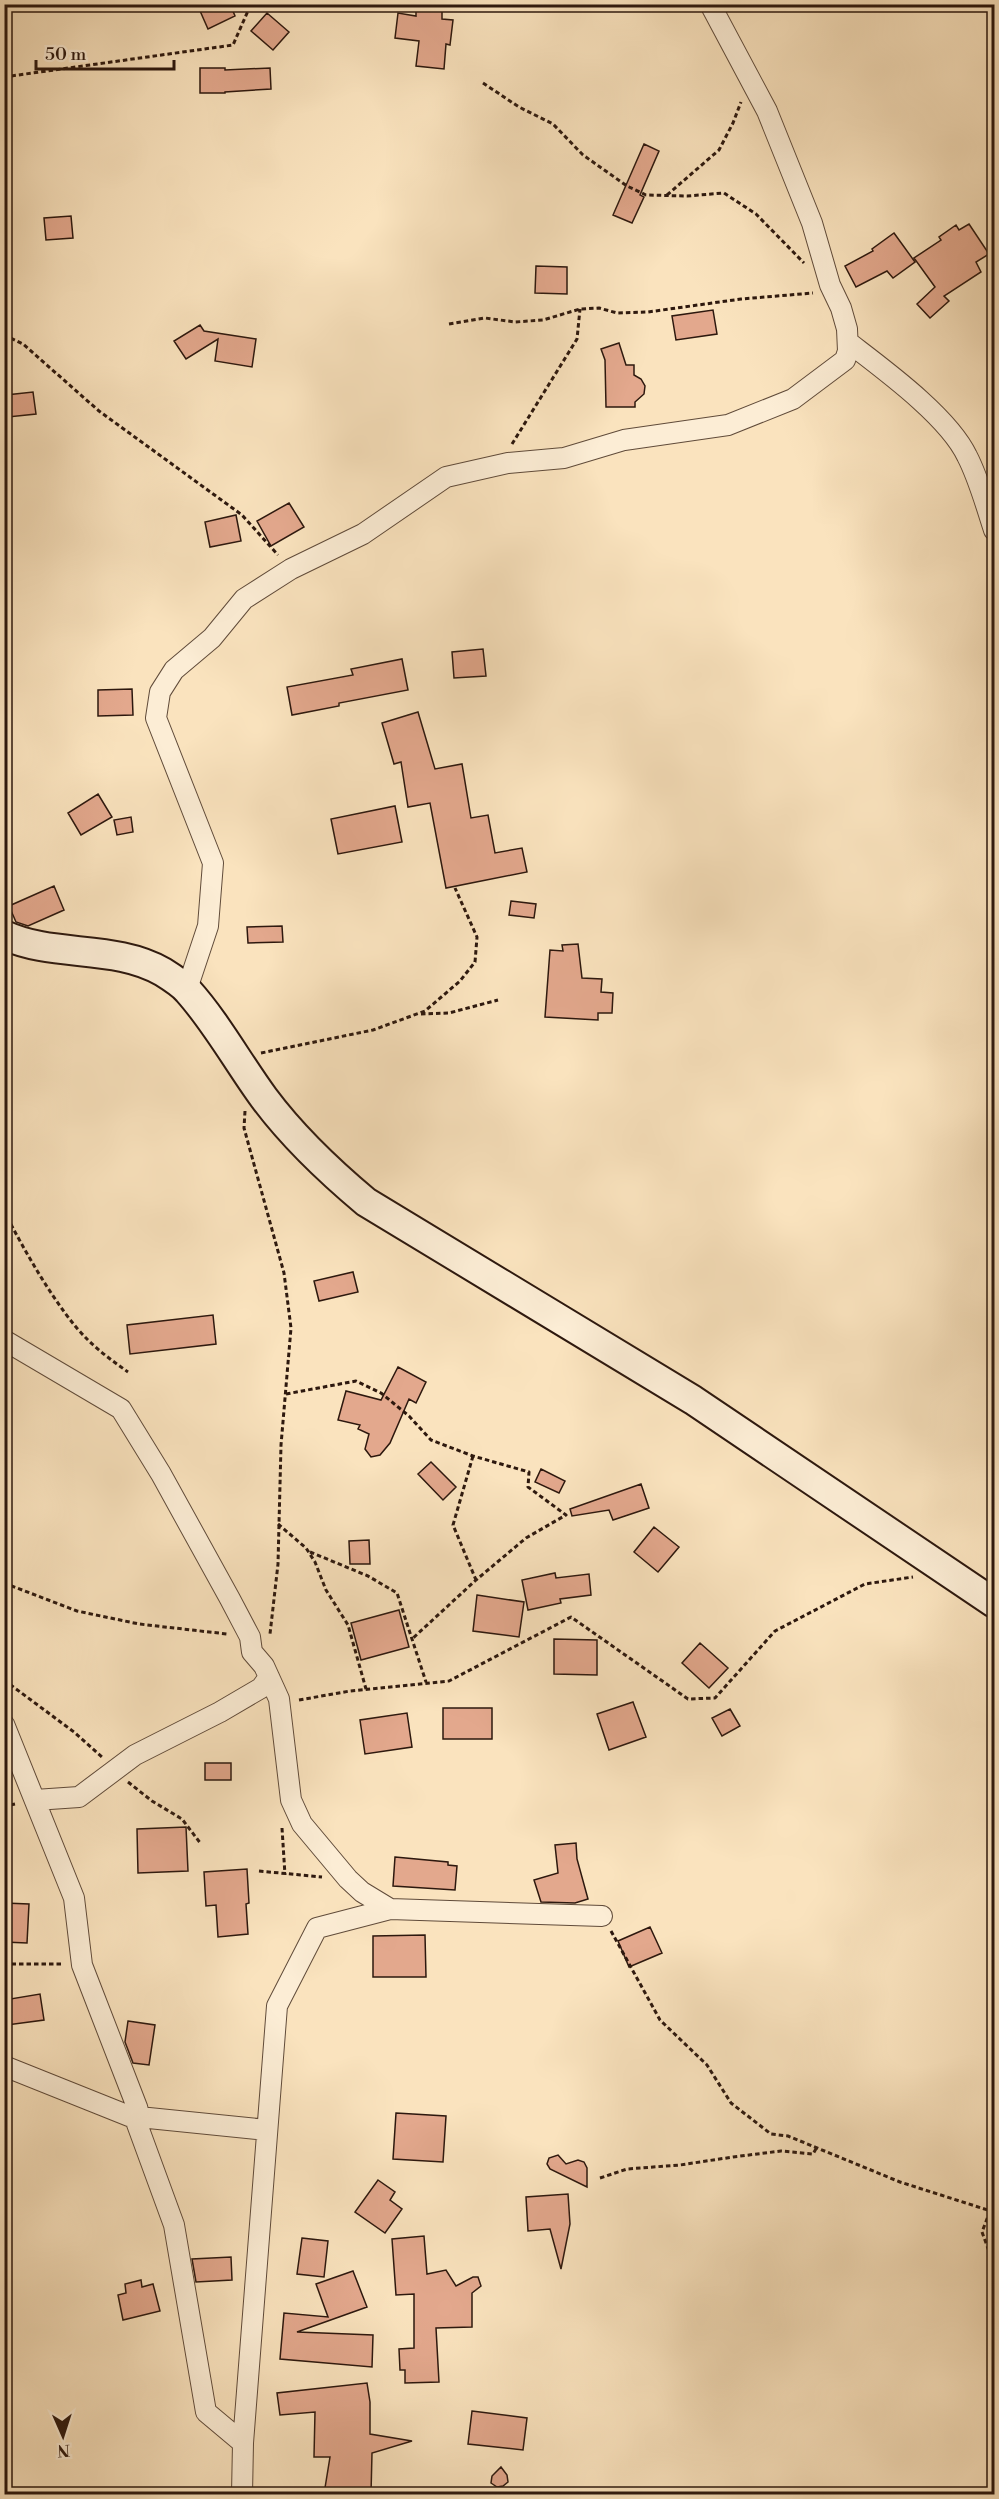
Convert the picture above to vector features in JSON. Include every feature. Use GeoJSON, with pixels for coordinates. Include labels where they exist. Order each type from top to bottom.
{"type":"FeatureCollection","features":[{"type":"Feature","properties":{"kind":"street"},"geometry":{"type":"LineString","coordinates":[[187,989],[208,926],[213,863],[156,718],[160,692],[174,670],[212,638],[244,599],[291,569],[363,534],[446,477],[508,463],[564,458],[624,440],[728,425],[793,399],[845,360],[848,342],[841,308],[833,292],[812,223],[767,111],[710,4]]}},
{"type":"Feature","properties":{"kind":"street"},"geometry":{"type":"LineString","coordinates":[[848,342],[884,369],[947,425],[967,455],[994,530]]}},
{"type":"Feature","properties":{"kind":"street"},"geometry":{"type":"LineString","coordinates":[[4,935],[22,944],[131,961],[161,971],[187,989],[265,1100],[324,1166],[366,1202],[693,1400],[994,1603]]}},
{"type":"Feature","properties":{"kind":"street"},"geometry":{"type":"LineString","coordinates":[[4,1340],[121,1409],[161,1474],[250,1637],[252,1652],[266,1672],[279,1699],[291,1800],[302,1824],[348,1879],[362,1892],[390,1909]]}},
{"type":"Feature","properties":{"kind":"street"},"geometry":{"type":"LineString","coordinates":[[35,1800],[79,1797],[135,1755],[220,1712],[261,1688],[266,1672]]}},
{"type":"Feature","properties":{"kind":"street"},"geometry":{"type":"LineString","coordinates":[[4,1724],[74,1898],[82,1965],[140,2118],[137,2124],[174,2225],[206,2412],[243,2443]]}},
{"type":"Feature","properties":{"kind":"street"},"geometry":{"type":"LineString","coordinates":[[242,2494],[243,2443],[277,2006],[317,1928],[390,1909],[602,1916]]}},
{"type":"Feature","properties":{"kind":"street"},"geometry":{"type":"LineString","coordinates":[[4,2066],[129,2116],[267,2130]]}},
{"type":"Feature","properties":{"kind":"path"},"geometry":{"type":"LineString","coordinates":[[4,77],[234,45],[251,4]]}},
{"type":"Feature","properties":{"kind":"path"},"geometry":{"type":"LineString","coordinates":[[666,196],[719,150],[733,123],[744,91],[751,82]]}},
{"type":"Feature","properties":{"kind":"path"},"geometry":{"type":"LineString","coordinates":[[483,83],[519,107],[553,124],[583,155],[627,186],[646,195],[724,193],[756,214],[833,292]]}},
{"type":"Feature","properties":{"kind":"path"},"geometry":{"type":"LineString","coordinates":[[4,166],[11,178]]}},
{"type":"Feature","properties":{"kind":"path"},"geometry":{"type":"LineString","coordinates":[[449,324],[485,318],[515,322],[543,320],[580,309],[599,308],[617,313],[648,312],[741,299],[833,292]]}},
{"type":"Feature","properties":{"kind":"path"},"geometry":{"type":"LineString","coordinates":[[508,463],[507,452],[519,430],[577,339],[580,309]]}},
{"type":"Feature","properties":{"kind":"path"},"geometry":{"type":"LineString","coordinates":[[4,335],[23,344],[99,411],[242,515],[291,569]]}},
{"type":"Feature","properties":{"kind":"path"},"geometry":{"type":"LineString","coordinates":[[266,1672],[277,1574],[281,1445],[291,1328],[284,1273],[244,1128],[241,1065],[373,1030],[425,1011],[460,981],[475,962],[477,937],[455,888]]}},
{"type":"Feature","properties":{"kind":"path"},"geometry":{"type":"LineString","coordinates":[[416,1014],[449,1012],[498,1000]]}},
{"type":"Feature","properties":{"kind":"path"},"geometry":{"type":"LineString","coordinates":[[4,1211],[43,1278],[87,1340],[128,1372]]}},
{"type":"Feature","properties":{"kind":"path"},"geometry":{"type":"LineString","coordinates":[[286,1394],[356,1382],[381,1393],[409,1416],[431,1440],[473,1456],[529,1472],[528,1487],[566,1515],[526,1538],[412,1639]]}},
{"type":"Feature","properties":{"kind":"path"},"geometry":{"type":"LineString","coordinates":[[473,1456],[453,1526],[476,1580]]}},
{"type":"Feature","properties":{"kind":"path"},"geometry":{"type":"LineString","coordinates":[[278,1524],[309,1552],[368,1576],[397,1593],[426,1682]]}},
{"type":"Feature","properties":{"kind":"path"},"geometry":{"type":"LineString","coordinates":[[309,1552],[338,1611],[348,1625],[366,1689]]}},
{"type":"Feature","properties":{"kind":"path"},"geometry":{"type":"LineString","coordinates":[[279,1699],[300,1700],[366,1689],[449,1681],[571,1617],[688,1699],[715,1698],[775,1630],[865,1584],[949,1572]]}},
{"type":"Feature","properties":{"kind":"path"},"geometry":{"type":"LineString","coordinates":[[4,1582],[77,1611],[139,1624],[191,1628],[250,1637]]}},
{"type":"Feature","properties":{"kind":"path"},"geometry":{"type":"LineString","coordinates":[[285,1875],[282,1827],[291,1800]]}},
{"type":"Feature","properties":{"kind":"path"},"geometry":{"type":"LineString","coordinates":[[259,1871],[348,1879]]}},
{"type":"Feature","properties":{"kind":"path"},"geometry":{"type":"LineString","coordinates":[[602,1916],[660,2020],[707,2065],[732,2103],[771,2134],[788,2136],[900,2182],[992,2211],[982,2232],[994,2265]]}},
{"type":"Feature","properties":{"kind":"path"},"geometry":{"type":"LineString","coordinates":[[4,1964],[82,1965]]}},
{"type":"Feature","properties":{"kind":"path"},"geometry":{"type":"LineString","coordinates":[[600,2178],[627,2169],[680,2165],[781,2151],[813,2154],[817,2147]]}},
{"type":"Feature","properties":{"kind":"building"},"geometry":{"type":"Polygon","coordinates":[[[197,4],[230,4],[235,16],[208,29],[197,4]]]}},
{"type":"Feature","properties":{"kind":"building"},"geometry":{"type":"Polygon","coordinates":[[[416,4],[442,4],[442,19],[453,20],[450,45],[446,44],[444,69],[416,66],[419,41],[395,38],[398,13],[416,16],[416,4]]]}},
{"type":"Feature","properties":{"kind":"building"},"geometry":{"type":"Polygon","coordinates":[[[267,13],[289,32],[273,50],[251,31],[267,13]]]}},
{"type":"Feature","properties":{"kind":"building"},"geometry":{"type":"Polygon","coordinates":[[[200,68],[225,68],[225,70],[270,68],[271,89],[200,93],[200,68]]]}},
{"type":"Feature","properties":{"kind":"building"},"geometry":{"type":"Polygon","coordinates":[[[644,144],[659,151],[640,195],[644,197],[632,223],[613,215],[644,144]]]}},
{"type":"Feature","properties":{"kind":"building"},"geometry":{"type":"Polygon","coordinates":[[[71,216],[73,238],[46,240],[44,218],[71,216]]]}},
{"type":"Feature","properties":{"kind":"building"},"geometry":{"type":"Polygon","coordinates":[[[969,224],[989,254],[976,262],[981,272],[944,296],[949,301],[930,318],[917,304],[935,287],[914,258],[941,240],[939,237],[956,225],[959,230],[969,224]]]}},
{"type":"Feature","properties":{"kind":"building"},"geometry":{"type":"Polygon","coordinates":[[[894,233],[915,262],[893,278],[887,271],[856,287],[845,266],[873,251],[872,249],[894,233]]]}},
{"type":"Feature","properties":{"kind":"building"},"geometry":{"type":"Polygon","coordinates":[[[536,266],[567,267],[567,294],[535,293],[536,266]]]}},
{"type":"Feature","properties":{"kind":"building"},"geometry":{"type":"Polygon","coordinates":[[[713,310],[717,334],[676,340],[672,316],[713,310]]]}},
{"type":"Feature","properties":{"kind":"building"},"geometry":{"type":"Polygon","coordinates":[[[200,325],[204,331],[256,339],[252,367],[215,361],[218,339],[186,359],[174,341],[200,325]]]}},
{"type":"Feature","properties":{"kind":"building"},"geometry":{"type":"Polygon","coordinates":[[[619,343],[626,365],[634,365],[634,375],[641,379],[645,386],[644,394],[635,402],[635,407],[606,407],[605,360],[601,349],[619,343]]]}},
{"type":"Feature","properties":{"kind":"building"},"geometry":{"type":"Polygon","coordinates":[[[33,392],[36,414],[8,417],[6,395],[33,392]]]}},
{"type":"Feature","properties":{"kind":"building"},"geometry":{"type":"Polygon","coordinates":[[[289,503],[304,527],[271,546],[257,521],[289,503]]]}},
{"type":"Feature","properties":{"kind":"building"},"geometry":{"type":"Polygon","coordinates":[[[236,515],[241,541],[210,547],[205,522],[236,515]]]}},
{"type":"Feature","properties":{"kind":"building"},"geometry":{"type":"Polygon","coordinates":[[[483,649],[486,676],[454,678],[452,652],[483,649]]]}},
{"type":"Feature","properties":{"kind":"building"},"geometry":{"type":"Polygon","coordinates":[[[402,659],[408,690],[339,703],[339,706],[292,715],[287,687],[353,675],[351,669],[402,659]]]}},
{"type":"Feature","properties":{"kind":"building"},"geometry":{"type":"Polygon","coordinates":[[[132,689],[133,715],[98,716],[98,690],[132,689]]]}},
{"type":"Feature","properties":{"kind":"building"},"geometry":{"type":"Polygon","coordinates":[[[418,712],[435,769],[462,764],[471,818],[488,815],[495,853],[522,848],[527,872],[446,888],[430,803],[408,807],[401,762],[394,764],[382,723],[418,712]]]}},
{"type":"Feature","properties":{"kind":"building"},"geometry":{"type":"Polygon","coordinates":[[[98,794],[112,817],[81,835],[68,813],[98,794]]]}},
{"type":"Feature","properties":{"kind":"building"},"geometry":{"type":"Polygon","coordinates":[[[395,806],[402,842],[338,854],[331,819],[395,806]]]}},
{"type":"Feature","properties":{"kind":"building"},"geometry":{"type":"Polygon","coordinates":[[[131,817],[133,832],[117,835],[114,820],[131,817]]]}},
{"type":"Feature","properties":{"kind":"building"},"geometry":{"type":"Polygon","coordinates":[[[54,886],[64,910],[28,926],[16,922],[9,906],[54,886]]]}},
{"type":"Feature","properties":{"kind":"building"},"geometry":{"type":"Polygon","coordinates":[[[511,901],[536,904],[534,918],[509,915],[511,901]]]}},
{"type":"Feature","properties":{"kind":"building"},"geometry":{"type":"Polygon","coordinates":[[[282,926],[283,942],[248,943],[247,927],[282,926]]]}},
{"type":"Feature","properties":{"kind":"building"},"geometry":{"type":"Polygon","coordinates":[[[578,944],[582,978],[602,979],[601,992],[613,993],[612,1013],[598,1013],[598,1020],[545,1017],[550,950],[563,951],[562,945],[578,944]]]}},
{"type":"Feature","properties":{"kind":"building"},"geometry":{"type":"Polygon","coordinates":[[[353,1272],[358,1292],[319,1301],[314,1281],[353,1272]]]}},
{"type":"Feature","properties":{"kind":"building"},"geometry":{"type":"Polygon","coordinates":[[[213,1315],[216,1344],[130,1354],[127,1325],[213,1315]]]}},
{"type":"Feature","properties":{"kind":"building"},"geometry":{"type":"Polygon","coordinates":[[[398,1367],[426,1382],[416,1403],[409,1399],[390,1443],[380,1455],[371,1457],[365,1449],[369,1434],[358,1429],[360,1425],[338,1420],[346,1391],[381,1400],[398,1367]]]}},
{"type":"Feature","properties":{"kind":"building"},"geometry":{"type":"Polygon","coordinates":[[[431,1462],[456,1487],[443,1500],[418,1474],[431,1462]]]}},
{"type":"Feature","properties":{"kind":"building"},"geometry":{"type":"Polygon","coordinates":[[[541,1469],[565,1481],[559,1493],[535,1482],[541,1469]]]}},
{"type":"Feature","properties":{"kind":"building"},"geometry":{"type":"Polygon","coordinates":[[[641,1484],[649,1508],[613,1520],[609,1510],[572,1516],[570,1509],[641,1484]]]}},
{"type":"Feature","properties":{"kind":"building"},"geometry":{"type":"Polygon","coordinates":[[[654,1527],[679,1547],[658,1572],[634,1552],[654,1527]]]}},
{"type":"Feature","properties":{"kind":"building"},"geometry":{"type":"Polygon","coordinates":[[[369,1540],[370,1564],[350,1564],[349,1541],[369,1540]]]}},
{"type":"Feature","properties":{"kind":"building"},"geometry":{"type":"Polygon","coordinates":[[[555,1573],[556,1578],[589,1574],[591,1595],[560,1599],[561,1603],[528,1610],[522,1580],[555,1573]]]}},
{"type":"Feature","properties":{"kind":"building"},"geometry":{"type":"Polygon","coordinates":[[[477,1595],[524,1602],[519,1637],[473,1631],[477,1595]]]}},
{"type":"Feature","properties":{"kind":"building"},"geometry":{"type":"Polygon","coordinates":[[[399,1610],[409,1647],[361,1660],[351,1623],[399,1610]]]}},
{"type":"Feature","properties":{"kind":"building"},"geometry":{"type":"Polygon","coordinates":[[[554,1639],[597,1640],[597,1675],[554,1674],[554,1639]]]}},
{"type":"Feature","properties":{"kind":"building"},"geometry":{"type":"Polygon","coordinates":[[[700,1643],[728,1668],[709,1688],[682,1663],[700,1643]]]}},
{"type":"Feature","properties":{"kind":"building"},"geometry":{"type":"Polygon","coordinates":[[[633,1702],[646,1737],[609,1750],[597,1714],[633,1702]]]}},
{"type":"Feature","properties":{"kind":"building"},"geometry":{"type":"Polygon","coordinates":[[[443,1708],[492,1708],[492,1739],[443,1739],[443,1708]]]}},
{"type":"Feature","properties":{"kind":"building"},"geometry":{"type":"Polygon","coordinates":[[[730,1709],[740,1726],[722,1736],[712,1718],[730,1709]]]}},
{"type":"Feature","properties":{"kind":"building"},"geometry":{"type":"Polygon","coordinates":[[[407,1713],[412,1747],[365,1754],[360,1720],[407,1713]]]}},
{"type":"Feature","properties":{"kind":"building"},"geometry":{"type":"Polygon","coordinates":[[[205,1763],[231,1763],[231,1780],[205,1780],[205,1763]]]}},
{"type":"Feature","properties":{"kind":"building"},"geometry":{"type":"Polygon","coordinates":[[[186,1827],[188,1871],[138,1873],[137,1829],[186,1827]]]}},
{"type":"Feature","properties":{"kind":"building"},"geometry":{"type":"Polygon","coordinates":[[[576,1843],[577,1859],[588,1899],[575,1903],[541,1902],[534,1880],[558,1873],[555,1845],[576,1843]]]}},
{"type":"Feature","properties":{"kind":"building"},"geometry":{"type":"Polygon","coordinates":[[[395,1857],[448,1862],[448,1865],[457,1866],[455,1890],[393,1886],[395,1857]]]}},
{"type":"Feature","properties":{"kind":"building"},"geometry":{"type":"Polygon","coordinates":[[[247,1869],[248,1934],[218,1937],[216,1905],[206,1906],[204,1872],[247,1869]]]}},
{"type":"Feature","properties":{"kind":"building"},"geometry":{"type":"Polygon","coordinates":[[[4,1903],[29,1904],[27,1943],[4,1942],[4,1903]]]}},
{"type":"Feature","properties":{"kind":"building"},"geometry":{"type":"Polygon","coordinates":[[[650,1927],[662,1953],[629,1967],[618,1941],[650,1927]]]}},
{"type":"Feature","properties":{"kind":"building"},"geometry":{"type":"Polygon","coordinates":[[[425,1935],[426,1977],[373,1977],[373,1936],[425,1935]]]}},
{"type":"Feature","properties":{"kind":"building"},"geometry":{"type":"Polygon","coordinates":[[[40,1994],[44,2020],[7,2025],[4,2000],[40,1994]]]}},
{"type":"Feature","properties":{"kind":"building"},"geometry":{"type":"Polygon","coordinates":[[[128,2021],[155,2025],[149,2065],[133,2063],[125,2042],[128,2021]]]}},
{"type":"Feature","properties":{"kind":"building"},"geometry":{"type":"Polygon","coordinates":[[[396,2113],[446,2116],[443,2162],[393,2159],[396,2113]]]}},
{"type":"Feature","properties":{"kind":"building"},"geometry":{"type":"Polygon","coordinates":[[[558,2155],[566,2164],[578,2160],[584,2162],[587,2168],[587,2187],[550,2169],[547,2164],[549,2158],[558,2155]]]}},
{"type":"Feature","properties":{"kind":"building"},"geometry":{"type":"Polygon","coordinates":[[[378,2180],[395,2192],[390,2200],[402,2209],[385,2233],[355,2212],[378,2180]]]}},
{"type":"Feature","properties":{"kind":"building"},"geometry":{"type":"Polygon","coordinates":[[[568,2194],[570,2224],[561,2269],[550,2229],[528,2231],[526,2197],[568,2194]]]}},
{"type":"Feature","properties":{"kind":"building"},"geometry":{"type":"Polygon","coordinates":[[[424,2236],[427,2274],[446,2270],[456,2286],[473,2277],[478,2277],[481,2286],[472,2293],[472,2327],[436,2328],[439,2382],[405,2383],[405,2370],[400,2370],[399,2349],[414,2348],[414,2294],[396,2295],[392,2239],[424,2236]]]}},
{"type":"Feature","properties":{"kind":"building"},"geometry":{"type":"Polygon","coordinates":[[[302,2238],[328,2241],[324,2277],[297,2274],[302,2238]]]}},
{"type":"Feature","properties":{"kind":"building"},"geometry":{"type":"Polygon","coordinates":[[[231,2257],[232,2280],[196,2282],[192,2259],[231,2257]]]}},
{"type":"Feature","properties":{"kind":"building"},"geometry":{"type":"Polygon","coordinates":[[[353,2271],[367,2307],[297,2332],[373,2335],[372,2367],[280,2359],[284,2313],[328,2317],[316,2284],[353,2271]]]}},
{"type":"Feature","properties":{"kind":"building"},"geometry":{"type":"Polygon","coordinates":[[[141,2280],[142,2287],[153,2284],[160,2311],[123,2320],[118,2295],[126,2293],[125,2284],[141,2280]]]}},
{"type":"Feature","properties":{"kind":"building"},"geometry":{"type":"Polygon","coordinates":[[[367,2383],[370,2402],[370,2434],[412,2441],[372,2453],[371,2494],[324,2494],[330,2457],[314,2457],[315,2412],[280,2415],[277,2393],[367,2383]]]}},
{"type":"Feature","properties":{"kind":"building"},"geometry":{"type":"Polygon","coordinates":[[[472,2411],[527,2418],[523,2450],[468,2444],[472,2411]]]}},
{"type":"Feature","properties":{"kind":"building"},"geometry":{"type":"Polygon","coordinates":[[[501,2467],[507,2475],[508,2482],[497,2487],[491,2483],[492,2476],[501,2467]]]}}]}
